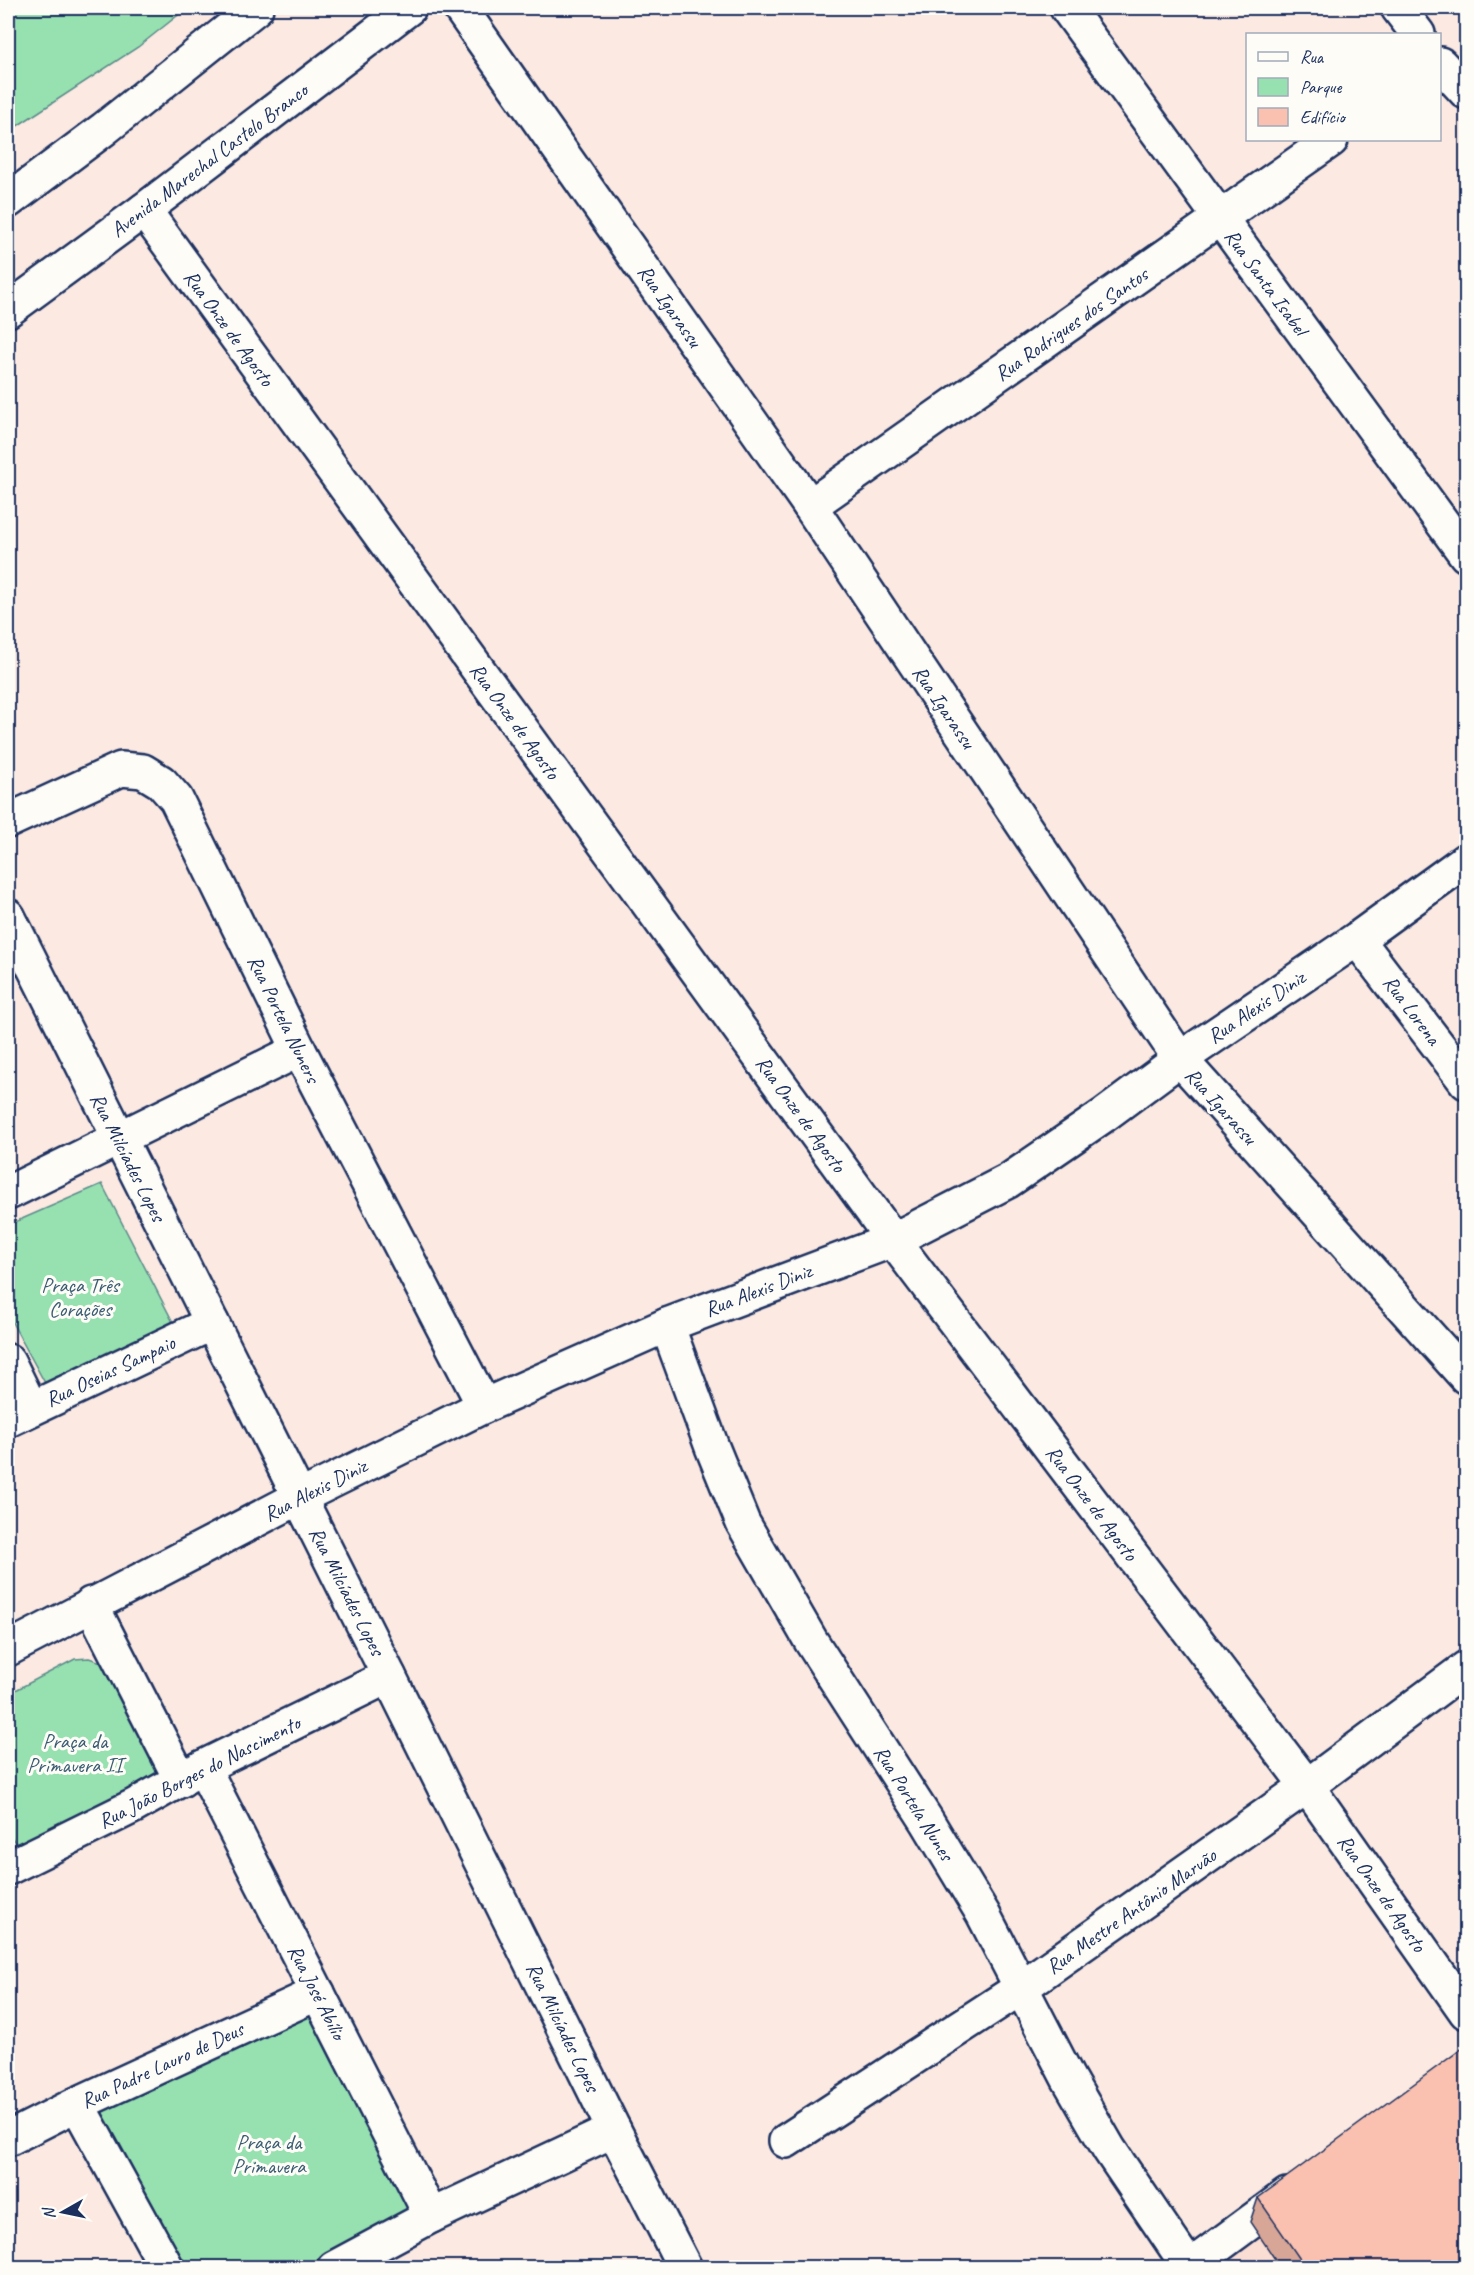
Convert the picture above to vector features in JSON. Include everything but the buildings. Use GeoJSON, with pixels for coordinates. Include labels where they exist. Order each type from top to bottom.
{"type":"FeatureCollection","features":[{"type":"Feature","properties":{"kind":"street"},"geometry":{"type":"LineString","coordinates":[[8,201],[104,129],[256,8]]}},
{"type":"Feature","properties":{"kind":"street","name":"Avenida Marechal Castelo Branco"},"geometry":{"type":"LineString","coordinates":[[8,310],[144,210],[409,8]]}},
{"type":"Feature","properties":{"kind":"street","name":"Rua Igarassu"},"geometry":{"type":"LineString","coordinates":[[460,8],[810,506],[1180,1059],[1467,1377]]}},
{"type":"Feature","properties":{"kind":"street","name":"Rua Santa Isabel"},"geometry":{"type":"LineString","coordinates":[[1067,8],[1467,555]]}},
{"type":"Feature","properties":{"kind":"street"},"geometry":{"type":"LineString","coordinates":[[1398,8],[1417,33]]}},
{"type":"Feature","properties":{"kind":"street"},"geometry":{"type":"LineString","coordinates":[[1441,65],[1467,92]]}},
{"type":"Feature","properties":{"kind":"street","name":"Rua Rodrigues dos Santos"},"geometry":{"type":"LineString","coordinates":[[810,506],[1330,141]]}},
{"type":"Feature","properties":{"kind":"street","name":"Rua Onze de Agosto"},"geometry":{"type":"LineString","coordinates":[[144,210],[893,1240],[1307,1786],[1467,2012]]}},
{"type":"Feature","properties":{"kind":"street","name":"Rua Portela Nuners"},"geometry":{"type":"LineString","coordinates":[[8,821],[121,769],[143,771],[161,782],[176,798],[299,1050],[484,1406]]}},
{"type":"Feature","properties":{"kind":"street","name":"Rua Alexis Diniz"},"geometry":{"type":"LineString","coordinates":[[8,1649],[300,1497],[484,1406],[667,1325],[893,1240],[1008,1181],[1467,860]]}},
{"type":"Feature","properties":{"kind":"street","name":"Rua Milcíades Lopes"},"geometry":{"type":"LineString","coordinates":[[8,916],[685,2268]]}},
{"type":"Feature","properties":{"kind":"street","name":"Rua Lorena"},"geometry":{"type":"LineString","coordinates":[[1357,939],[1467,1082]]}},
{"type":"Feature","properties":{"kind":"street"},"geometry":{"type":"LineString","coordinates":[[8,1193],[299,1050]]}},
{"type":"Feature","properties":{"kind":"street","name":"Rua Oseias Sampaio"},"geometry":{"type":"LineString","coordinates":[[19,1414],[212,1323]]}},
{"type":"Feature","properties":{"kind":"street","name":"Rua Portela Nunes"},"geometry":{"type":"LineString","coordinates":[[667,1325],[743,1523],[811,1641],[950,1858],[983,1914],[1068,2078],[1103,2139],[1188,2267]]}},
{"type":"Feature","properties":{"kind":"street"},"geometry":{"type":"LineString","coordinates":[[8,1361],[19,1414]]}},
{"type":"Feature","properties":{"kind":"street","name":"Rua José Abílio"},"geometry":{"type":"LineString","coordinates":[[91,1604],[318,1993],[431,2216]]}},
{"type":"Feature","properties":{"kind":"street","name":"Rua Mestre Antônio Marvão"},"geometry":{"type":"LineString","coordinates":[[786,2141],[1022,1987],[1307,1786],[1467,1668]]}},
{"type":"Feature","properties":{"kind":"street","name":"Rua João Borges do Nascimento"},"geometry":{"type":"LineString","coordinates":[[8,1868],[389,1676]]}},
{"type":"Feature","properties":{"kind":"street","name":"Rua Padre Lauro de Deus"},"geometry":{"type":"LineString","coordinates":[[8,2139],[77,2104],[318,1993]]}},
{"type":"Feature","properties":{"kind":"street"},"geometry":{"type":"LineString","coordinates":[[77,2104],[166,2268]]}},
{"type":"Feature","properties":{"kind":"street"},"geometry":{"type":"LineString","coordinates":[[334,2268],[431,2216],[614,2130]]}},
{"type":"Feature","properties":{"kind":"street"},"geometry":{"type":"LineString","coordinates":[[1188,2267],[1306,2180]]}},
{"type":"Feature","properties":{"kind":"shaded area"},"geometry":{"type":"Polygon","coordinates":[[[1250,2222],[1281,2267],[1196,2268],[1250,2222]]]}},
{"type":"Feature","properties":{"kind":"green space"},"geometry":{"type":"Polygon","coordinates":[[[8,8],[187,8],[138,47],[8,132],[8,8]]]}},
{"type":"Feature","properties":{"kind":"green space","name":"Praça Três Corações"},"geometry":{"type":"Polygon","coordinates":[[[102,1184],[177,1330],[51,1394],[8,1315],[8,1225],[102,1184]]]}},
{"type":"Feature","properties":{"kind":"green space","name":"Praça da Primavera II"},"geometry":{"type":"Polygon","coordinates":[[[89,1658],[104,1663],[165,1783],[27,1853],[8,1832],[8,1694],[75,1659],[89,1658]]]}},
{"type":"Feature","properties":{"kind":"green space","name":"Praça da Primavera"},"geometry":{"type":"Polygon","coordinates":[[[320,2004],[434,2233],[360,2267],[168,2267],[88,2117],[320,2004]]]}}]}
